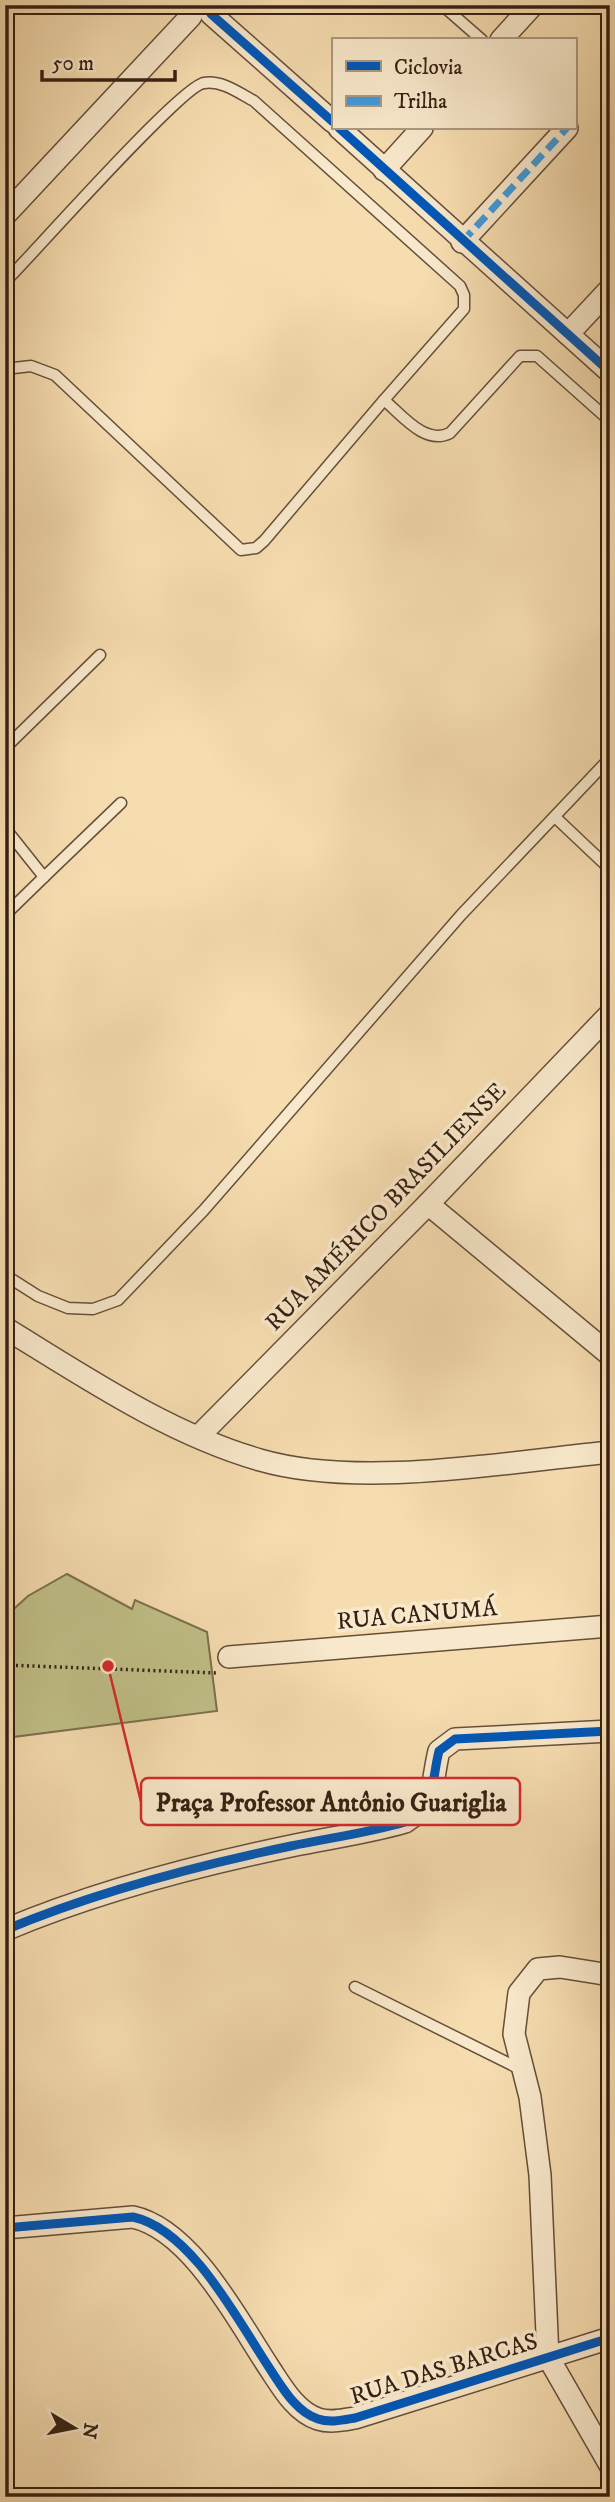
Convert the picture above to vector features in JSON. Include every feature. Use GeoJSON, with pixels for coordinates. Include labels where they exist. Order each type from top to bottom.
{"type":"FeatureCollection","features":[{"type":"Feature","properties":{"kind":"street"},"geometry":{"type":"LineString","coordinates":[[503,38],[533,5]]}},
{"type":"Feature","properties":{"kind":"street"},"geometry":{"type":"LineString","coordinates":[[5,215],[200,10],[332,121]]}},
{"type":"Feature","properties":{"kind":"street"},"geometry":{"type":"LineString","coordinates":[[341,130],[462,242],[610,372]]}},
{"type":"Feature","properties":{"kind":"street"},"geometry":{"type":"LineString","coordinates":[[384,170],[420,130]]}},
{"type":"Feature","properties":{"kind":"street"},"geometry":{"type":"LineString","coordinates":[[462,242],[565,130]]}},
{"type":"Feature","properties":{"kind":"street"},"geometry":{"type":"LineString","coordinates":[[568,334],[610,289]]}},
{"type":"Feature","properties":{"kind":"street","name":"RUA AMÉRICO BRASILIENSE"},"geometry":{"type":"LineString","coordinates":[[199,1436],[428,1204],[610,1014]]}},
{"type":"Feature","properties":{"kind":"street"},"geometry":{"type":"LineString","coordinates":[[428,1204],[610,1355]]}},
{"type":"Feature","properties":{"kind":"street"},"geometry":{"type":"LineString","coordinates":[[5,1328],[132,1406],[260,1460],[350,1472],[388,1473],[610,1452]]}},
{"type":"Feature","properties":{"kind":"street","name":"RUA CANUMÁ"},"geometry":{"type":"LineString","coordinates":[[223,1665],[610,1626]]}},
{"type":"Feature","properties":{"kind":"street"},"geometry":{"type":"LineString","coordinates":[[5,1930],[84,1901],[142,1884],[290,1846],[405,1822],[422,1812],[434,1787],[439,1751],[455,1739],[610,1731]]}},
{"type":"Feature","properties":{"kind":"street"},"geometry":{"type":"LineString","coordinates":[[610,1975],[549,1967],[538,1969],[528,1978],[519,1993],[514,2014],[522,2070],[530,2097],[540,2175],[548,2357],[610,2465]]}},
{"type":"Feature","properties":{"kind":"street","name":"RUA DAS BARCAS"},"geometry":{"type":"LineString","coordinates":[[5,2228],[133,2217],[160,2227],[170,2233],[214,2284],[287,2395],[316,2418],[330,2421],[355,2418],[610,2338]]}},
{"type":"Feature","properties":{"kind":"lane"},"geometry":{"type":"LineString","coordinates":[[442,5],[480,38]]}},
{"type":"Feature","properties":{"kind":"lane"},"geometry":{"type":"LineString","coordinates":[[5,282],[141,137],[195,86],[202,83],[228,86],[254,101],[460,286],[464,295],[464,309],[457,320],[256,548],[241,550],[55,375],[31,366],[5,369]]}},
{"type":"Feature","properties":{"kind":"lane"},"geometry":{"type":"LineString","coordinates":[[384,400],[425,434],[442,437],[450,433],[520,356],[528,354],[537,356],[610,421]]}},
{"type":"Feature","properties":{"kind":"lane"},"geometry":{"type":"LineString","coordinates":[[5,748],[100,654]]}},
{"type":"Feature","properties":{"kind":"lane"},"geometry":{"type":"LineString","coordinates":[[5,1275],[38,1296],[68,1308],[93,1309],[118,1300],[204,1210],[461,915],[610,758]]}},
{"type":"Feature","properties":{"kind":"lane"},"geometry":{"type":"LineString","coordinates":[[5,915],[121,803]]}},
{"type":"Feature","properties":{"kind":"lane"},"geometry":{"type":"LineString","coordinates":[[555,817],[610,869]]}},
{"type":"Feature","properties":{"kind":"lane"},"geometry":{"type":"LineString","coordinates":[[5,828],[44,877]]}},
{"type":"Feature","properties":{"kind":"lane"},"geometry":{"type":"LineString","coordinates":[[355,1987],[522,2070]]}},
{"type":"Feature","properties":{"kind":"path"},"geometry":{"type":"LineString","coordinates":[[5,1665],[187,1669],[223,1665]]}},
{"type":"Feature","properties":{"kind":"shaded area"},"geometry":{"type":"Polygon","coordinates":[[[67,1574],[132,1609],[135,1600],[207,1632],[217,1711],[5,1738],[5,1617],[28,1596],[67,1574]]]}},
{"type":"Feature","properties":{"kind":"marked path"},"geometry":{"type":"LineString","coordinates":[[462,242],[565,130]]}},
{"type":"Feature","properties":{"kind":"cycle path"},"geometry":{"type":"LineString","coordinates":[[211,14],[332,121]]}},
{"type":"Feature","properties":{"kind":"cycle path"},"geometry":{"type":"LineString","coordinates":[[341,130],[610,372]]}},
{"type":"Feature","properties":{"kind":"cycle path"},"geometry":{"type":"LineString","coordinates":[[5,1930],[74,1904],[182,1871],[405,1822],[415,1815],[428,1799],[439,1751],[455,1739],[610,1731]]}},
{"type":"Feature","properties":{"kind":"cycle path"},"geometry":{"type":"LineString","coordinates":[[5,2228],[133,2217],[155,2225],[175,2239],[212,2280],[290,2398],[310,2416],[323,2420],[355,2418],[610,2338]]}},
{"type":"Feature","properties":{"kind":"place","name":"Praça Professor Antônio Guariglia"},"geometry":{"type":"Point","coordinates":[108,1666]}}]}
